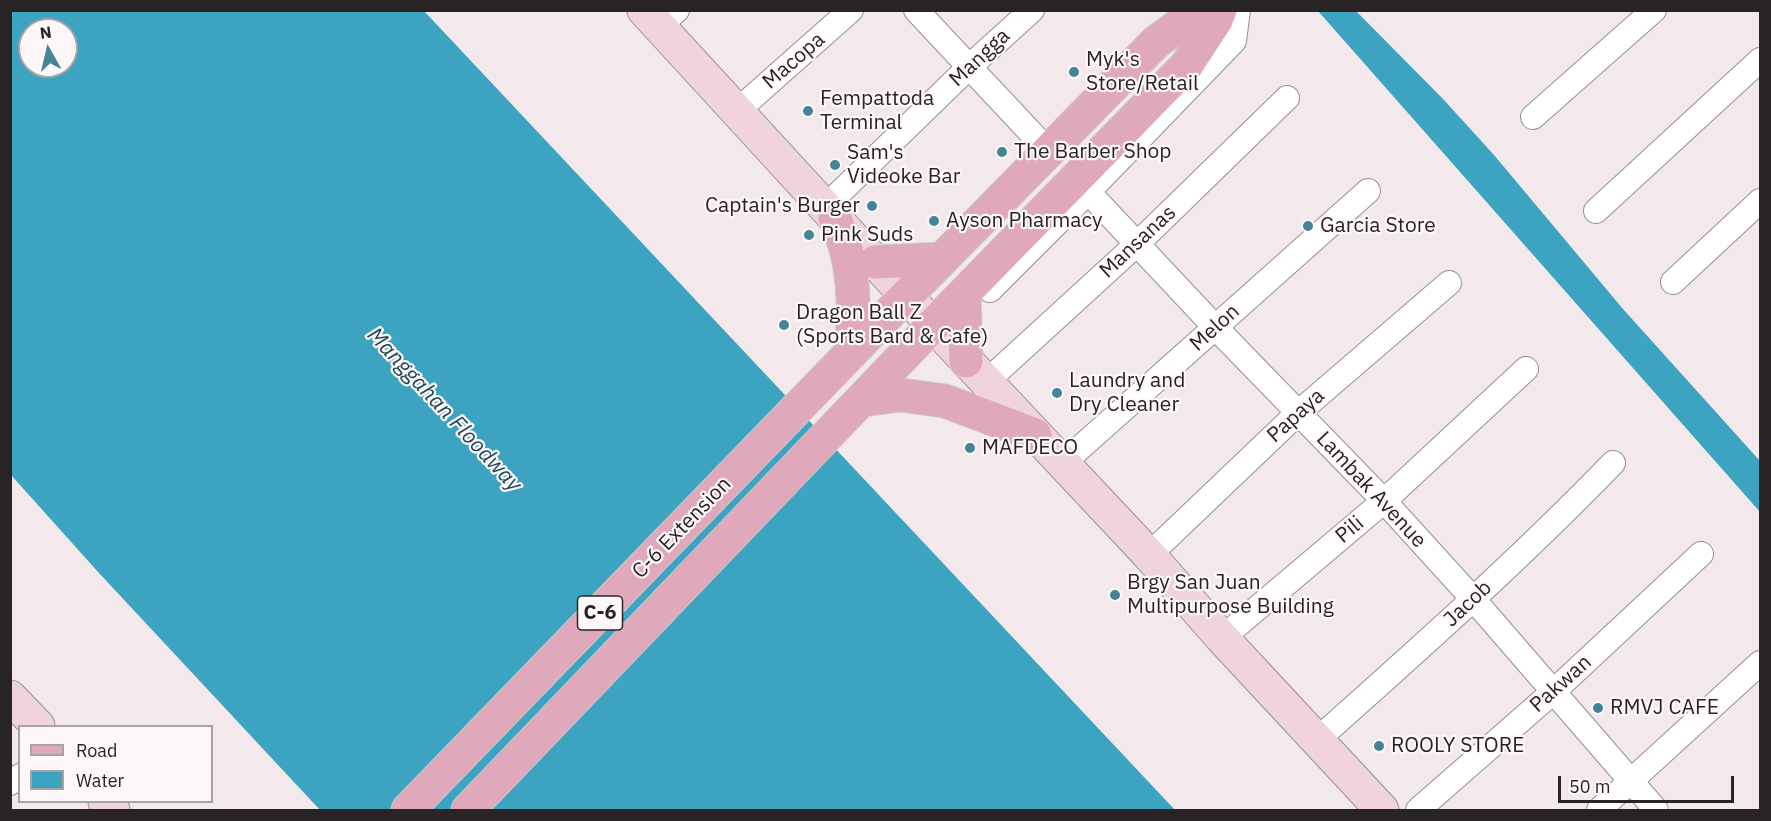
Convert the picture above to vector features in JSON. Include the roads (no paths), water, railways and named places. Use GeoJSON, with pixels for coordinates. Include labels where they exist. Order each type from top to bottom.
{"type":"FeatureCollection","features":[{"type":"Feature","properties":{"kind":"main road","name":"C-6"},"geometry":{"type":"LineString","coordinates":[[906,296],[1156,42],[1200,10]]}},
{"type":"Feature","properties":{"kind":"main road","name":"C-6"},"geometry":{"type":"LineString","coordinates":[[933,325],[964,304],[1082,186],[1186,66],[1220,10]]}},
{"type":"Feature","properties":{"kind":"main road"},"geometry":{"type":"LineString","coordinates":[[660,16],[737,111],[1382,810]]}},
{"type":"Feature","properties":{"kind":"main road"},"geometry":{"type":"LineString","coordinates":[[830,212],[846,250],[852,284],[854,318],[848,357]]}},
{"type":"Feature","properties":{"kind":"main road"},"geometry":{"type":"LineString","coordinates":[[875,262],[942,260]]}},
{"type":"Feature","properties":{"kind":"main road","name":"C-6 Extension"},"geometry":{"type":"LineString","coordinates":[[408,810],[906,296]]}},
{"type":"Feature","properties":{"kind":"main road"},"geometry":{"type":"LineString","coordinates":[[964,304],[976,371]]}},
{"type":"Feature","properties":{"kind":"main road","name":"C-6 Extension"},"geometry":{"type":"LineString","coordinates":[[468,810],[933,325]]}},
{"type":"Feature","properties":{"kind":"main road"},"geometry":{"type":"LineString","coordinates":[[856,406],[901,395],[945,401],[1035,435]]}},
{"type":"Feature","properties":{"kind":"main road"},"geometry":{"type":"LineString","coordinates":[[10,697],[37,725]]}},
{"type":"Feature","properties":{"kind":"street","name":"Macopa"},"geometry":{"type":"LineString","coordinates":[[737,111],[851,10]]}},
{"type":"Feature","properties":{"kind":"street","name":"Mangga"},"geometry":{"type":"LineString","coordinates":[[830,212],[969,68],[1032,10]]}},
{"type":"Feature","properties":{"kind":"street"},"geometry":{"type":"LineString","coordinates":[[1082,186],[1234,41],[1238,10]]}},
{"type":"Feature","properties":{"kind":"street"},"geometry":{"type":"LineString","coordinates":[[1533,117],[1654,10]]}},
{"type":"Feature","properties":{"kind":"street"},"geometry":{"type":"LineString","coordinates":[[918,11],[1049,152]]}},
{"type":"Feature","properties":{"kind":"street"},"geometry":{"type":"LineString","coordinates":[[1596,211],[1761,60]]}},
{"type":"Feature","properties":{"kind":"street","name":"Mansanas"},"geometry":{"type":"LineString","coordinates":[[976,371],[1137,244],[1287,98]]}},
{"type":"Feature","properties":{"kind":"street","name":"Lambak Avenue"},"geometry":{"type":"LineString","coordinates":[[1082,186],[1384,501],[1474,600],[1656,810]]}},
{"type":"Feature","properties":{"kind":"street","name":"Melon"},"geometry":{"type":"LineString","coordinates":[[1062,464],[1368,191]]}},
{"type":"Feature","properties":{"kind":"street"},"geometry":{"type":"LineString","coordinates":[[1673,282],[1761,201]]}},
{"type":"Feature","properties":{"kind":"street","name":"Papaya"},"geometry":{"type":"LineString","coordinates":[[1149,555],[1299,412],[1449,283]]}},
{"type":"Feature","properties":{"kind":"street","name":"Pili"},"geometry":{"type":"LineString","coordinates":[[1222,638],[1384,501],[1526,369]]}},
{"type":"Feature","properties":{"kind":"street","name":"Jacob"},"geometry":{"type":"LineString","coordinates":[[1317,740],[1474,600],[1566,512],[1613,463]]}},
{"type":"Feature","properties":{"kind":"street","name":"Pakwan"},"geometry":{"type":"LineString","coordinates":[[1418,810],[1553,692],[1701,554]]}},
{"type":"Feature","properties":{"kind":"street"},"geometry":{"type":"LineString","coordinates":[[1599,810],[1761,663]]}},
{"type":"Feature","properties":{"kind":"water","name":"Manggahan Floodway"},"geometry":{"type":"Polygon","coordinates":[[[10,11],[424,11],[1175,810],[320,810],[11,475],[10,11]]]}},
{"type":"Feature","properties":{"kind":"water"},"geometry":{"type":"Polygon","coordinates":[[[1318,11],[1356,11],[1444,100],[1494,155],[1623,309],[1760,461],[1760,512],[1318,11]]]}},
{"type":"Feature","properties":{"kind":"place","name":"Myk's Store/Retail"},"geometry":{"type":"Point","coordinates":[1074,72]}},
{"type":"Feature","properties":{"kind":"place","name":"Fempattoda Terminal"},"geometry":{"type":"Point","coordinates":[808,111]}},
{"type":"Feature","properties":{"kind":"place","name":"The Barber Shop"},"geometry":{"type":"Point","coordinates":[1002,152]}},
{"type":"Feature","properties":{"kind":"place","name":"Sam's Videoke Bar"},"geometry":{"type":"Point","coordinates":[835,165]}},
{"type":"Feature","properties":{"kind":"place","name":"Captain's Burger"},"geometry":{"type":"Point","coordinates":[872,206]}},
{"type":"Feature","properties":{"kind":"place","name":"Ayson Pharmacy"},"geometry":{"type":"Point","coordinates":[934,221]}},
{"type":"Feature","properties":{"kind":"place","name":"Garcia Store"},"geometry":{"type":"Point","coordinates":[1308,226]}},
{"type":"Feature","properties":{"kind":"place","name":"Pink Suds"},"geometry":{"type":"Point","coordinates":[809,235]}},
{"type":"Feature","properties":{"kind":"place","name":"Dragon Ball Z (Sports Bard & Cafe)"},"geometry":{"type":"Point","coordinates":[784,325]}},
{"type":"Feature","properties":{"kind":"place","name":"Laundry and Dry Cleaner"},"geometry":{"type":"Point","coordinates":[1057,393]}},
{"type":"Feature","properties":{"kind":"place","name":"MAFDECO"},"geometry":{"type":"Point","coordinates":[970,448]}},
{"type":"Feature","properties":{"kind":"place","name":"Brgy San Juan Multipurpose Building"},"geometry":{"type":"Point","coordinates":[1115,595]}},
{"type":"Feature","properties":{"kind":"place","name":"RMVJ CAFE"},"geometry":{"type":"Point","coordinates":[1598,708]}},
{"type":"Feature","properties":{"kind":"place","name":"ROOLY STORE"},"geometry":{"type":"Point","coordinates":[1379,746]}}]}
